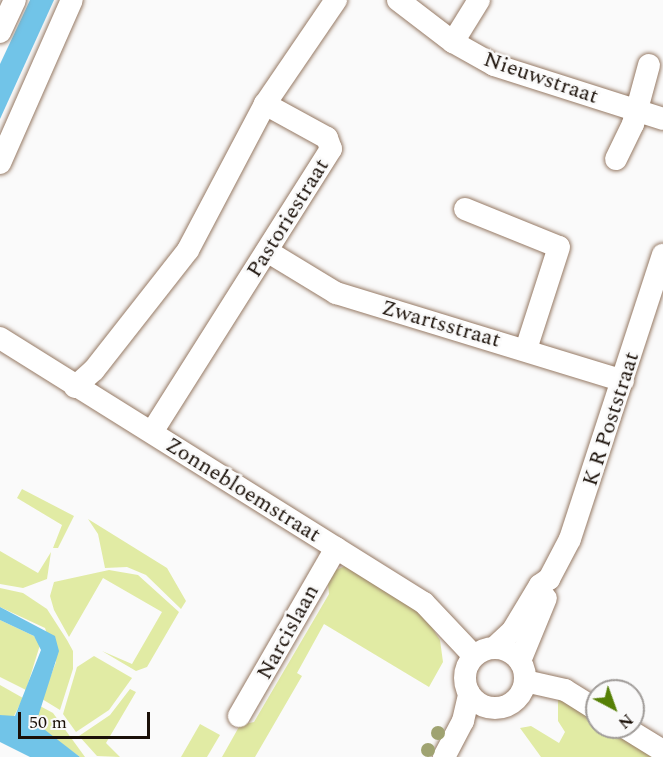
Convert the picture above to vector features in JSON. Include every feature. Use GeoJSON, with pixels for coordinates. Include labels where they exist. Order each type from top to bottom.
{"type":"FeatureCollection","features":[{"type":"Feature","properties":{"kind":"street"},"geometry":{"type":"LineString","coordinates":[[0,32],[15,0]]}},
{"type":"Feature","properties":{"kind":"street"},"geometry":{"type":"LineString","coordinates":[[0,163],[72,0]]}},
{"type":"Feature","properties":{"kind":"street"},"geometry":{"type":"LineString","coordinates":[[75,387],[94,370],[188,250],[265,104],[336,0]]}},
{"type":"Feature","properties":{"kind":"street","name":"Nieuwstraat"},"geometry":{"type":"LineString","coordinates":[[398,0],[453,42],[494,65],[663,119]]}},
{"type":"Feature","properties":{"kind":"street"},"geometry":{"type":"LineString","coordinates":[[453,42],[479,0]]}},
{"type":"Feature","properties":{"kind":"street"},"geometry":{"type":"LineString","coordinates":[[616,159],[637,111],[650,65]]}},
{"type":"Feature","properties":{"kind":"street","name":"Pastoriestraat"},"geometry":{"type":"LineString","coordinates":[[152,432],[332,148],[327,138],[265,104]]}},
{"type":"Feature","properties":{"kind":"street"},"geometry":{"type":"LineString","coordinates":[[465,209],[559,247],[526,349]]}},
{"type":"Feature","properties":{"kind":"street","name":"Zwartsstraat"},"geometry":{"type":"LineString","coordinates":[[267,251],[336,293],[526,349],[623,381]]}},
{"type":"Feature","properties":{"kind":"street","name":"K R Poststraat"},"geometry":{"type":"LineString","coordinates":[[522,671],[549,591],[549,579],[578,521],[663,255]]}},
{"type":"Feature","properties":{"kind":"street","name":"Zonnebloemstraat"},"geometry":{"type":"LineString","coordinates":[[0,338],[75,387],[152,432],[424,603],[484,652]]}},
{"type":"Feature","properties":{"kind":"street","name":"Narcislaan"},"geometry":{"type":"LineString","coordinates":[[239,716],[336,548]]}},
{"type":"Feature","properties":{"kind":"street","name":"K R Poststraat"},"geometry":{"type":"LineString","coordinates":[[484,652],[515,627],[540,585],[549,579]]}},
{"type":"Feature","properties":{"kind":"street"},"geometry":{"type":"LineString","coordinates":[[444,757],[462,723],[469,694],[465,674],[484,652],[508,651],[522,671],[562,689],[585,703]]}},
{"type":"Feature","properties":{"kind":"street"},"geometry":{"type":"LineString","coordinates":[[459,757],[481,722],[496,708],[515,700],[522,671]]}},
{"type":"Feature","properties":{"kind":"street"},"geometry":{"type":"LineString","coordinates":[[469,694],[481,705],[496,708]]}},
{"type":"Feature","properties":{"kind":"street"},"geometry":{"type":"LineString","coordinates":[[643,739],[663,752]]}},
{"type":"Feature","properties":{"kind":"green space"},"geometry":{"type":"Polygon","coordinates":[[[22,489],[74,516],[58,548],[53,548],[62,525],[17,498],[22,489]]]}},
{"type":"Feature","properties":{"kind":"green space"},"geometry":{"type":"Polygon","coordinates":[[[88,519],[167,568],[186,601],[181,609],[146,575],[127,567],[105,568],[98,534],[88,519]]]}},
{"type":"Feature","properties":{"kind":"green space"},"geometry":{"type":"Polygon","coordinates":[[[0,551],[38,573],[51,552],[47,579],[23,588],[0,584],[0,551]]]}},
{"type":"Feature","properties":{"kind":"green space"},"geometry":{"type":"Polygon","coordinates":[[[345,566],[423,614],[440,640],[443,662],[429,687],[324,624],[297,673],[302,676],[255,757],[222,757],[240,725],[254,722],[329,594],[327,574],[345,566]]]}},
{"type":"Feature","properties":{"kind":"green space"},"geometry":{"type":"Polygon","coordinates":[[[109,570],[138,575],[179,612],[147,667],[136,671],[102,651],[132,664],[162,612],[103,578],[69,637],[54,610],[50,596],[54,582],[109,570]]]}},
{"type":"Feature","properties":{"kind":"green space"},"geometry":{"type":"Polygon","coordinates":[[[0,588],[23,593],[47,609],[73,651],[73,669],[60,710],[42,699],[56,662],[45,628],[0,607],[0,588]]]}},
{"type":"Feature","properties":{"kind":"green space"},"geometry":{"type":"Polygon","coordinates":[[[0,620],[34,636],[40,645],[26,690],[0,677],[0,620]]]}},
{"type":"Feature","properties":{"kind":"green space"},"geometry":{"type":"Polygon","coordinates":[[[94,656],[132,678],[109,710],[76,732],[63,714],[77,667],[94,656]]]}},
{"type":"Feature","properties":{"kind":"green space"},"geometry":{"type":"Polygon","coordinates":[[[0,685],[23,698],[13,718],[0,715],[0,685]]]}},
{"type":"Feature","properties":{"kind":"green space"},"geometry":{"type":"Polygon","coordinates":[[[130,689],[136,692],[106,743],[120,757],[97,756],[79,736],[110,715],[130,689]]]}},
{"type":"Feature","properties":{"kind":"green space"},"geometry":{"type":"Polygon","coordinates":[[[558,698],[585,713],[585,739],[627,739],[656,757],[541,757],[520,728],[531,726],[559,743],[565,732],[558,721],[558,698]]]}},
{"type":"Feature","properties":{"kind":"green space"},"geometry":{"type":"Polygon","coordinates":[[[40,706],[53,713],[85,757],[80,757],[41,729],[35,718],[40,706]]]}},
{"type":"Feature","properties":{"kind":"green space"},"geometry":{"type":"Polygon","coordinates":[[[200,724],[220,735],[207,757],[181,757],[200,724]]]}},
{"type":"Feature","properties":{"kind":"water"},"geometry":{"type":"Polygon","coordinates":[[[30,0],[54,0],[0,119],[0,64],[30,0]]]}},
{"type":"Feature","properties":{"kind":"water"},"geometry":{"type":"Polygon","coordinates":[[[0,607],[55,636],[59,651],[36,723],[80,757],[30,757],[0,742],[0,715],[15,716],[41,650],[34,636],[0,620],[0,607]]]}}]}
